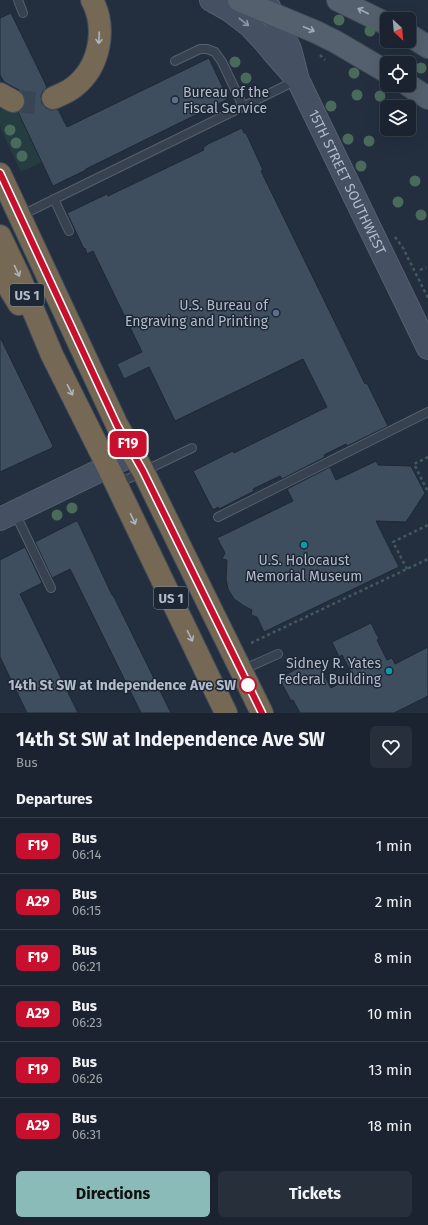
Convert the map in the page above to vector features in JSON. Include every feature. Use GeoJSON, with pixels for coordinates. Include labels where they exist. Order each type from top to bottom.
{"type":"FeatureCollection","features":[{"type":"Feature","properties":{"kind":"highway"},"geometry":{"type":"LineString","coordinates":[[52,98],[68,91],[81,81],[92,65],[96,56],[100,38],[99,20],[92,0]]}},
{"type":"Feature","properties":{"kind":"highway","name":"US 1"},"geometry":{"type":"LineString","coordinates":[[0,174],[117,425],[138,462],[262,713]]}},
{"type":"Feature","properties":{"kind":"highway","name":"US 1"},"geometry":{"type":"LineString","coordinates":[[0,236],[19,276],[52,355],[112,475],[226,713]]}},
{"type":"Feature","properties":{"kind":"highway"},"geometry":{"type":"LineString","coordinates":[[0,273],[52,355]]}},
{"type":"Feature","properties":{"kind":"main road"},"geometry":{"type":"LineString","coordinates":[[212,0],[229,10],[258,33],[272,52],[298,80]]}},
{"type":"Feature","properties":{"kind":"main road"},"geometry":{"type":"LineString","coordinates":[[239,0],[269,7],[336,42],[380,68]]}},
{"type":"Feature","properties":{"kind":"main road"},"geometry":{"type":"LineString","coordinates":[[338,0],[380,21]]}},
{"type":"Feature","properties":{"kind":"main road","name":"15TH STREET SOUTHWEST"},"geometry":{"type":"LineString","coordinates":[[269,7],[290,49],[298,80],[428,348]]}},
{"type":"Feature","properties":{"kind":"main road"},"geometry":{"type":"LineString","coordinates":[[416,39],[428,47]]}},
{"type":"Feature","properties":{"kind":"main road"},"geometry":{"type":"LineString","coordinates":[[416,90],[428,98]]}},
{"type":"Feature","properties":{"kind":"main road"},"geometry":{"type":"LineString","coordinates":[[7,515],[112,475],[138,462]]}},
{"type":"Feature","properties":{"kind":"lane"},"geometry":{"type":"LineString","coordinates":[[18,0],[23,13]]}},
{"type":"Feature","properties":{"kind":"lane"},"geometry":{"type":"LineString","coordinates":[[176,61],[200,49],[208,49],[215,52],[222,62],[243,106]]}},
{"type":"Feature","properties":{"kind":"lane"},"geometry":{"type":"LineString","coordinates":[[20,216],[298,80]]}},
{"type":"Feature","properties":{"kind":"lane"},"geometry":{"type":"LineString","coordinates":[[54,199],[69,231]]}},
{"type":"Feature","properties":{"kind":"lane"},"geometry":{"type":"LineString","coordinates":[[218,517],[428,412]]}},
{"type":"Feature","properties":{"kind":"lane"},"geometry":{"type":"LineString","coordinates":[[138,462],[192,448]]}},
{"type":"Feature","properties":{"kind":"lane"},"geometry":{"type":"LineString","coordinates":[[7,515],[51,588]]}},
{"type":"Feature","properties":{"kind":"lane"},"geometry":{"type":"LineString","coordinates":[[241,671],[278,654]]}},
{"type":"Feature","properties":{"kind":"path"},"geometry":{"type":"LineString","coordinates":[[420,270],[426,267]]}},
{"type":"Feature","properties":{"kind":"path"},"geometry":{"type":"LineString","coordinates":[[428,457],[414,464],[428,492]]}},
{"type":"Feature","properties":{"kind":"path"},"geometry":{"type":"LineString","coordinates":[[407,569],[393,542],[428,525]]}},
{"type":"Feature","properties":{"kind":"path"},"geometry":{"type":"LineString","coordinates":[[252,643],[428,559]]}},
{"type":"Feature","properties":{"kind":"green space"},"geometry":{"type":"Polygon","coordinates":[[[4,107],[18,111],[42,162],[21,172],[1,129],[0,110],[4,107]]]}},
{"type":"Feature","properties":{"kind":"building","name":"Bureau of the Fiscal Service"},"geometry":{"type":"Polygon","coordinates":[[[11,13],[47,87],[41,96],[42,103],[46,108],[51,110],[58,109],[67,127],[209,58],[228,99],[53,186],[18,112],[24,107],[24,95],[19,90],[4,82],[0,75],[0,18],[11,13]]]}},
{"type":"Feature","properties":{"kind":"building","name":"U.S. Bureau of Engraving and Printing"},"geometry":{"type":"Polygon","coordinates":[[[242,128],[244,133],[246,133],[263,170],[261,171],[365,384],[367,383],[388,426],[347,446],[346,444],[324,455],[325,457],[282,479],[280,476],[253,489],[254,491],[219,509],[218,507],[213,510],[193,471],[233,451],[234,453],[327,407],[303,359],[175,421],[149,367],[124,379],[117,364],[142,352],[93,251],[87,254],[67,213],[107,194],[108,196],[204,150],[203,148],[208,144],[242,128]]]}},
{"type":"Feature","properties":{"kind":"building"},"geometry":{"type":"Polygon","coordinates":[[[0,337],[53,446],[52,448],[0,472],[0,337]]]}},
{"type":"Feature","properties":{"kind":"building","name":"U.S. Holocaust Memorial Museum"},"geometry":{"type":"Polygon","coordinates":[[[376,461],[378,465],[411,466],[425,493],[406,522],[376,521],[399,567],[264,632],[257,617],[251,615],[252,610],[234,599],[228,589],[226,579],[227,560],[222,559],[225,553],[217,538],[293,501],[287,489],[330,467],[336,480],[376,461]]]}},
{"type":"Feature","properties":{"kind":"building"},"geometry":{"type":"Polygon","coordinates":[[[76,521],[78,522],[112,595],[171,713],[141,713],[70,569],[52,578],[35,542],[76,521]]]}},
{"type":"Feature","properties":{"kind":"building"},"geometry":{"type":"Polygon","coordinates":[[[25,547],[42,583],[20,594],[78,713],[27,713],[0,657],[0,560],[25,547]]]}},
{"type":"Feature","properties":{"kind":"building","name":"Sidney R. Yates Federal Building"},"geometry":{"type":"Polygon","coordinates":[[[371,623],[379,639],[377,640],[387,660],[392,658],[395,664],[428,647],[428,696],[394,713],[300,713],[293,700],[291,701],[279,678],[316,659],[331,688],[353,676],[342,655],[339,657],[332,642],[371,623]]]}},
{"type":"Feature","properties":{"kind":"tunnel"},"geometry":{"type":"LineString","coordinates":[[13,101],[35,103],[53,98]]}},
{"type":"Feature","properties":{"kind":"bus line","name":"F19"},"geometry":{"type":"LineString","coordinates":[[0,173],[117,425],[143,471],[262,713]]}},
{"type":"Feature","properties":{"kind":"place","name":"Bureau of the Fiscal Service"},"geometry":{"type":"Point","coordinates":[175,100]}},
{"type":"Feature","properties":{"kind":"place","name":"U.S. Bureau of Engraving and Printing"},"geometry":{"type":"Point","coordinates":[276,313]}},
{"type":"Feature","properties":{"kind":"place","name":"U.S. Holocaust Memorial Museum"},"geometry":{"type":"Point","coordinates":[304,545]}},
{"type":"Feature","properties":{"kind":"place","name":"Sidney R. Yates Federal Building"},"geometry":{"type":"Point","coordinates":[389,671]}},
{"type":"Feature","properties":{"kind":"place","name":"14th St SW at Independence Ave SW"},"geometry":{"type":"Point","coordinates":[248,685]}}]}
